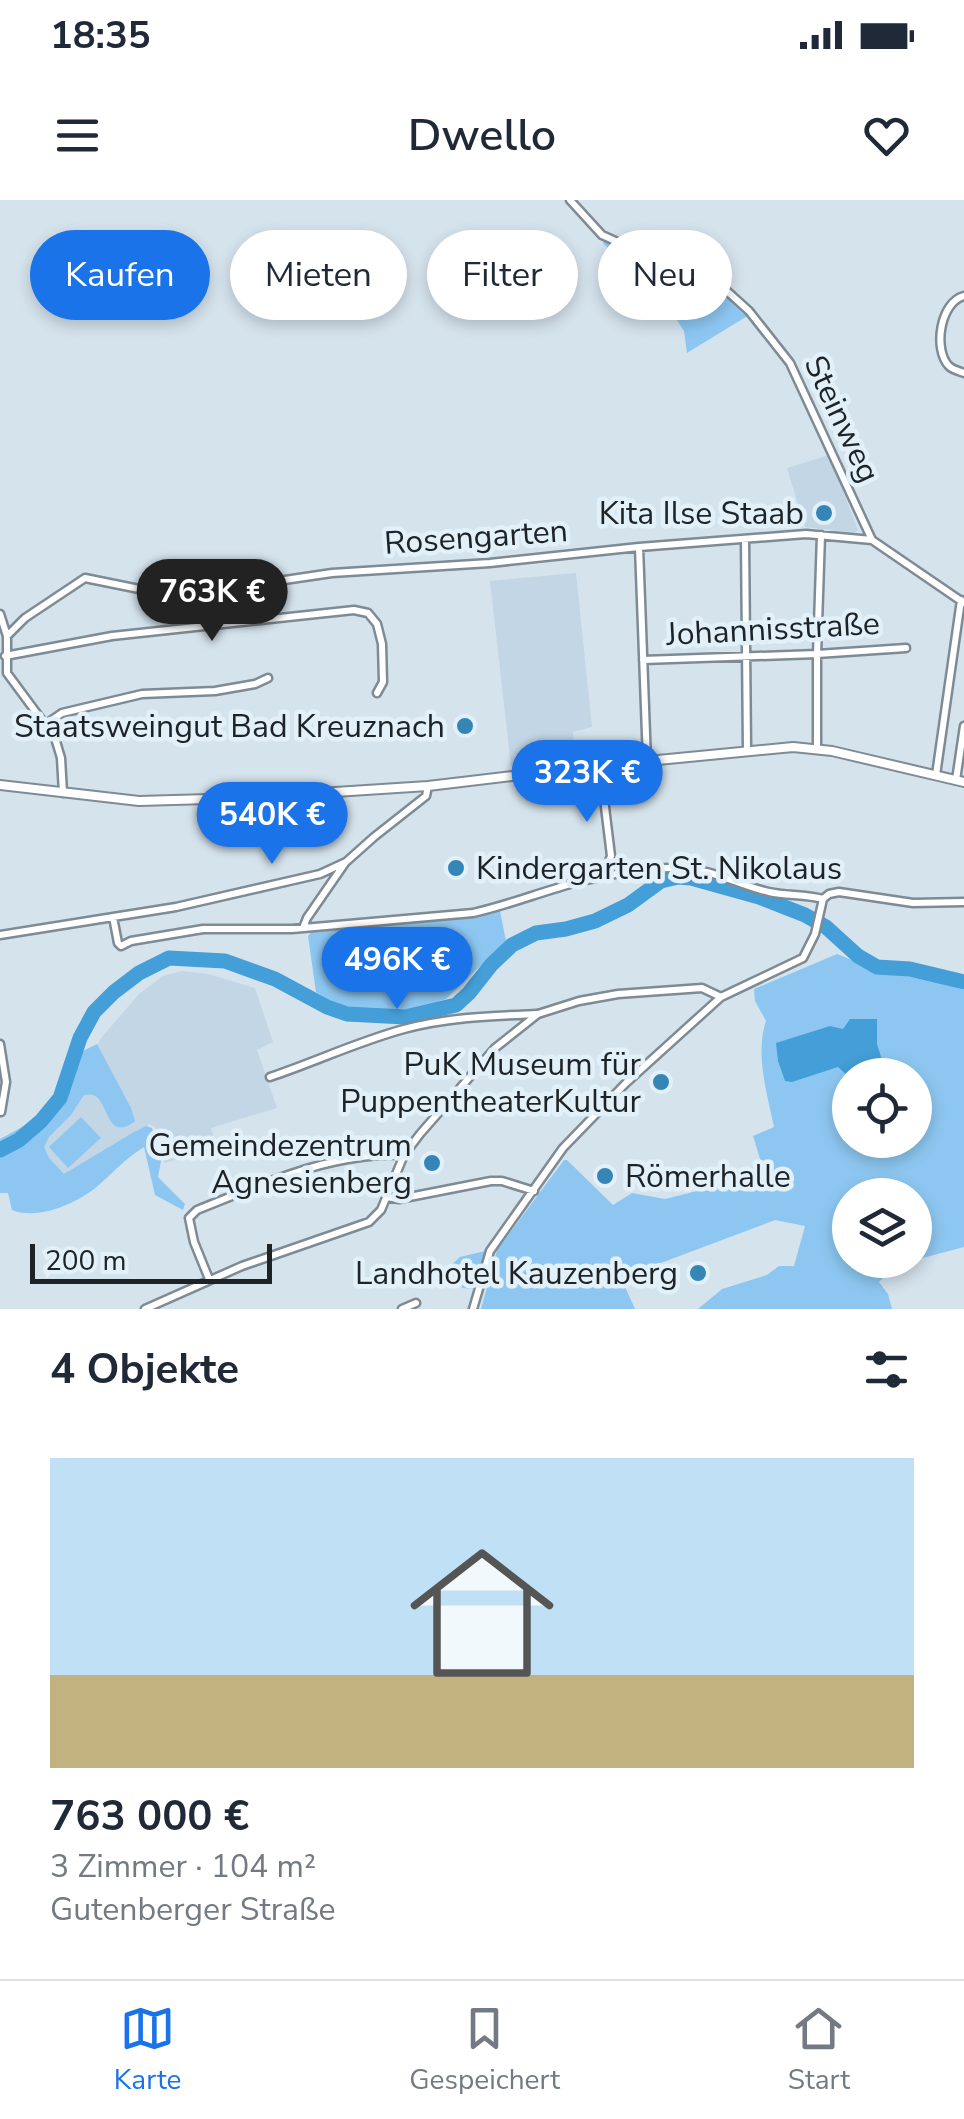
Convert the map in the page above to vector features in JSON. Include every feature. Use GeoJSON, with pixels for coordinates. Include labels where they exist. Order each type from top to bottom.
{"type":"FeatureCollection","features":[{"type":"Feature","properties":{"kind":"street","name":"Steinweg"},"geometry":{"type":"LineString","coordinates":[[570,200],[602,235],[728,292],[772,338],[797,376],[872,540]]}},
{"type":"Feature","properties":{"kind":"street"},"geometry":{"type":"LineString","coordinates":[[964,296],[956,298],[944,312],[942,336],[944,359],[964,373]]}},
{"type":"Feature","properties":{"kind":"street","name":"Rosengarten"},"geometry":{"type":"LineString","coordinates":[[7,636],[25,618],[85,578],[149,592],[196,593],[332,573],[490,564],[639,547],[821,535],[872,540]]}},
{"type":"Feature","properties":{"kind":"street"},"geometry":{"type":"LineString","coordinates":[[817,749],[821,535]]}},
{"type":"Feature","properties":{"kind":"street"},"geometry":{"type":"LineString","coordinates":[[745,539],[747,750]]}},
{"type":"Feature","properties":{"kind":"street"},"geometry":{"type":"LineString","coordinates":[[872,540],[962,602],[936,774]]}},
{"type":"Feature","properties":{"kind":"street"},"geometry":{"type":"LineString","coordinates":[[639,547],[648,761]]}},
{"type":"Feature","properties":{"kind":"street"},"geometry":{"type":"LineString","coordinates":[[5,656],[112,636],[354,610],[368,613],[380,629],[383,682],[377,693]]}},
{"type":"Feature","properties":{"kind":"street"},"geometry":{"type":"LineString","coordinates":[[0,614],[7,636],[5,668],[59,748],[63,793]]}},
{"type":"Feature","properties":{"kind":"street","name":"Johannisstraße"},"geometry":{"type":"LineString","coordinates":[[643,660],[906,648]]}},
{"type":"Feature","properties":{"kind":"street"},"geometry":{"type":"LineString","coordinates":[[46,724],[62,712],[142,694],[215,692],[268,678]]}},
{"type":"Feature","properties":{"kind":"street"},"geometry":{"type":"LineString","coordinates":[[0,786],[139,801],[200,800],[428,786],[793,748],[817,749],[960,781],[964,726]]}},
{"type":"Feature","properties":{"kind":"street"},"geometry":{"type":"LineString","coordinates":[[578,883],[607,867],[610,856],[600,766]]}},
{"type":"Feature","properties":{"kind":"street"},"geometry":{"type":"LineString","coordinates":[[303,928],[346,862],[426,796],[428,786]]}},
{"type":"Feature","properties":{"kind":"street"},"geometry":{"type":"LineString","coordinates":[[0,935],[176,907],[320,874],[346,862]]}},
{"type":"Feature","properties":{"kind":"street"},"geometry":{"type":"LineString","coordinates":[[113,918],[121,946],[203,929],[303,928],[474,912],[629,872],[684,869],[763,891],[823,899]]}},
{"type":"Feature","properties":{"kind":"street"},"geometry":{"type":"LineString","coordinates":[[473,1309],[490,1251],[563,1148],[626,1083],[721,997],[803,958],[823,899],[829,894],[839,892],[913,903],[964,902]]}},
{"type":"Feature","properties":{"kind":"street"},"geometry":{"type":"LineString","coordinates":[[270,1077],[419,1025],[538,1014],[618,994],[702,988],[721,997]]}},
{"type":"Feature","properties":{"kind":"street"},"geometry":{"type":"LineString","coordinates":[[145,1309],[209,1279],[362,1226],[375,1217],[404,1155],[494,1048],[538,1014]]}},
{"type":"Feature","properties":{"kind":"street"},"geometry":{"type":"LineString","coordinates":[[0,1044],[6,1082],[1,1112]]}},
{"type":"Feature","properties":{"kind":"street"},"geometry":{"type":"LineString","coordinates":[[209,1279],[190,1228],[189,1218],[197,1210],[318,1165],[384,1154],[404,1155]]}},
{"type":"Feature","properties":{"kind":"street"},"geometry":{"type":"LineString","coordinates":[[386,1197],[399,1199],[491,1181],[534,1191]]}},
{"type":"Feature","properties":{"kind":"street"},"geometry":{"type":"LineString","coordinates":[[402,1309],[416,1303]]}},
{"type":"Feature","properties":{"kind":"shaded area"},"geometry":{"type":"Polygon","coordinates":[[[732,301],[749,315],[687,353],[684,331],[677,320],[732,320],[732,301]]]}},
{"type":"Feature","properties":{"kind":"shaded area"},"geometry":{"type":"Polygon","coordinates":[[[829,455],[858,530],[855,533],[805,527],[787,468],[829,455]]]}},
{"type":"Feature","properties":{"kind":"shaded area"},"geometry":{"type":"Polygon","coordinates":[[[576,573],[592,727],[573,732],[576,760],[511,766],[490,581],[576,573]]]}},
{"type":"Feature","properties":{"kind":"shaded area"},"geometry":{"type":"Polygon","coordinates":[[[500,911],[506,941],[446,999],[389,1012],[336,1005],[316,992],[308,936],[313,930],[500,911]]]}},
{"type":"Feature","properties":{"kind":"shaded area"},"geometry":{"type":"Polygon","coordinates":[[[837,954],[882,972],[915,976],[964,990],[964,1247],[932,1255],[932,1178],[832,1178],[832,1278],[883,1278],[879,1282],[892,1309],[698,1309],[722,1289],[767,1275],[779,1266],[794,1266],[805,1226],[775,1220],[621,1278],[635,1309],[481,1309],[497,1250],[564,1160],[613,1205],[632,1193],[665,1199],[725,1184],[761,1162],[753,1136],[774,1127],[762,1060],[766,1021],[755,1001],[754,989],[837,954]]]}},
{"type":"Feature","properties":{"kind":"shaded area"},"geometry":{"type":"Polygon","coordinates":[[[182,971],[255,988],[273,1042],[257,1050],[277,1108],[211,1128],[217,1149],[164,1163],[155,1127],[149,1124],[63,1201],[16,1146],[70,1090],[102,1037],[139,994],[163,976],[182,971]]]}},
{"type":"Feature","properties":{"kind":"shaded area"},"geometry":{"type":"Polygon","coordinates":[[[850,1019],[877,1019],[881,1058],[832,1058],[832,1069],[785,1081],[776,1043],[830,1026],[843,1029],[850,1019]]]}},
{"type":"Feature","properties":{"kind":"shaded area"},"geometry":{"type":"Polygon","coordinates":[[[97,1044],[135,1121],[118,1127],[98,1098],[84,1095],[49,1137],[44,1147],[49,1158],[64,1174],[134,1132],[146,1126],[152,1128],[161,1161],[158,1177],[185,1204],[183,1210],[155,1195],[144,1147],[93,1190],[59,1208],[23,1213],[12,1210],[8,1193],[0,1193],[0,1139],[52,1102],[62,1084],[67,1059],[97,1044]]]}},
{"type":"Feature","properties":{"kind":"shaded area"},"geometry":{"type":"Polygon","coordinates":[[[81,1117],[101,1138],[68,1168],[49,1147],[81,1117]]]}},
{"type":"Feature","properties":{"kind":"shaded area"},"geometry":{"type":"Polygon","coordinates":[[[485,1251],[473,1289],[462,1288],[463,1280],[455,1280],[448,1268],[460,1257],[485,1251]]]}},
{"type":"Feature","properties":{"kind":"waterway"},"geometry":{"type":"LineString","coordinates":[[0,1150],[41,1121],[60,1098],[80,1038],[94,1012],[139,973],[169,958],[225,961],[275,979],[347,1014],[405,1017],[456,1005],[512,945],[536,933],[595,921],[628,905],[661,881],[678,877],[759,897],[805,915],[877,967],[910,969],[964,982]]}},
{"type":"Feature","properties":{"kind":"place","name":"Kita Ilse Staab"},"geometry":{"type":"Point","coordinates":[824,513]}},
{"type":"Feature","properties":{"kind":"place","name":"Staatsweingut Bad Kreuznach"},"geometry":{"type":"Point","coordinates":[465,726]}},
{"type":"Feature","properties":{"kind":"place","name":"Kindergarten St. Nikolaus"},"geometry":{"type":"Point","coordinates":[456,868]}},
{"type":"Feature","properties":{"kind":"place","name":"PuK Museum für PuppentheaterKultur"},"geometry":{"type":"Point","coordinates":[661,1082]}},
{"type":"Feature","properties":{"kind":"place","name":"Gemeindezentrum Agnesienberg"},"geometry":{"type":"Point","coordinates":[432,1163]}},
{"type":"Feature","properties":{"kind":"place","name":"Römerhalle"},"geometry":{"type":"Point","coordinates":[605,1176]}},
{"type":"Feature","properties":{"kind":"place","name":"Landhotel Kauzenberg"},"geometry":{"type":"Point","coordinates":[698,1273]}}]}
